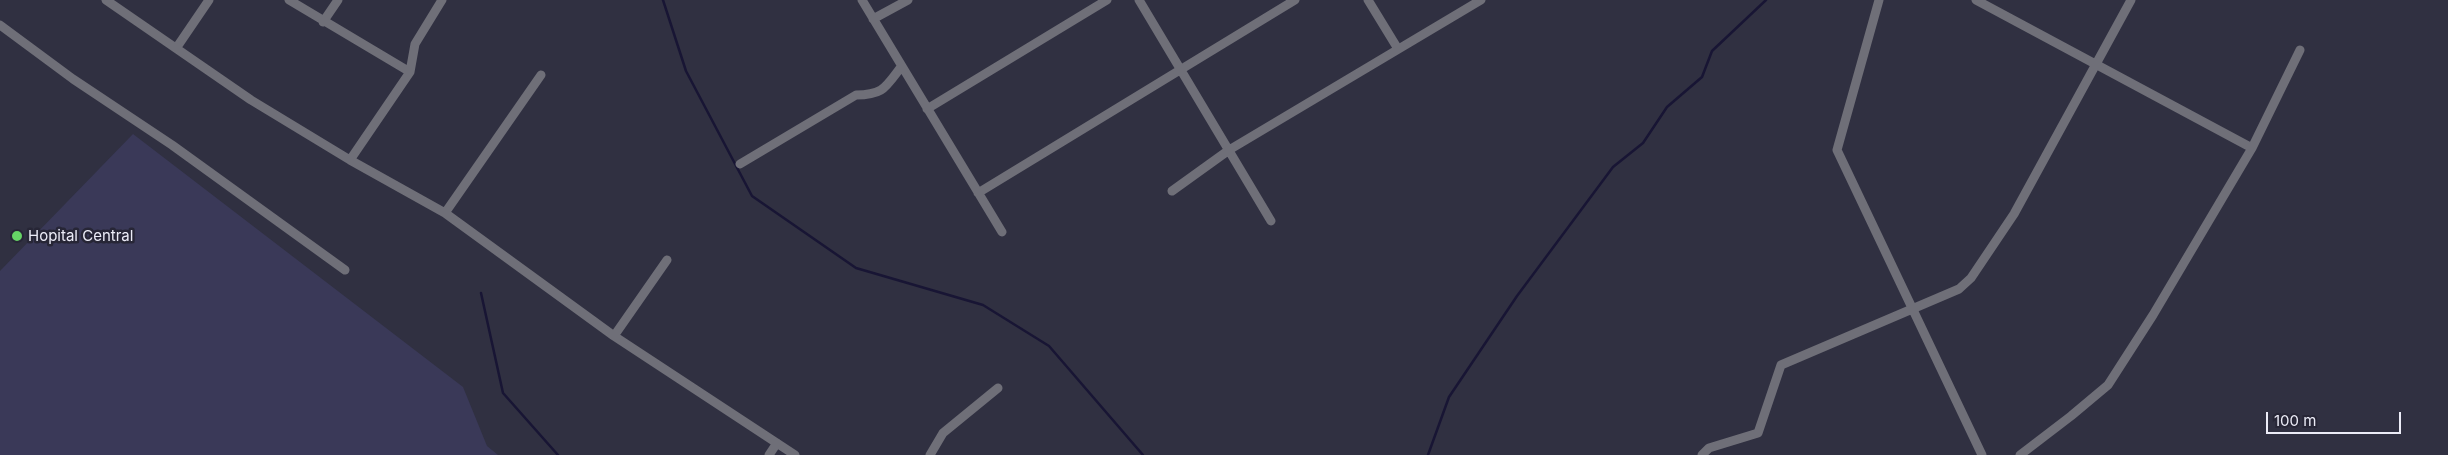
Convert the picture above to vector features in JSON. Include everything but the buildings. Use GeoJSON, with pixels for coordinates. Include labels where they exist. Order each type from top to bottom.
{"type":"FeatureCollection","features":[{"type":"Feature","properties":{"kind":"street"},"geometry":{"type":"LineString","coordinates":[[106,0],[251,100],[350,160],[445,212],[614,336],[795,455]]}},
{"type":"Feature","properties":{"kind":"street"},"geometry":{"type":"LineString","coordinates":[[177,48],[209,0]]}},
{"type":"Feature","properties":{"kind":"street"},"geometry":{"type":"LineString","coordinates":[[289,0],[323,22],[410,72]]}},
{"type":"Feature","properties":{"kind":"street"},"geometry":{"type":"LineString","coordinates":[[323,22],[338,0]]}},
{"type":"Feature","properties":{"kind":"street"},"geometry":{"type":"LineString","coordinates":[[350,160],[410,72],[415,44],[442,0]]}},
{"type":"Feature","properties":{"kind":"street"},"geometry":{"type":"LineString","coordinates":[[862,0],[1002,232]]}},
{"type":"Feature","properties":{"kind":"street"},"geometry":{"type":"LineString","coordinates":[[873,19],[908,0]]}},
{"type":"Feature","properties":{"kind":"street"},"geometry":{"type":"LineString","coordinates":[[927,109],[1107,0]]}},
{"type":"Feature","properties":{"kind":"street"},"geometry":{"type":"LineString","coordinates":[[1139,0],[1271,221]]}},
{"type":"Feature","properties":{"kind":"street"},"geometry":{"type":"LineString","coordinates":[[978,193],[1180,68],[1295,0]]}},
{"type":"Feature","properties":{"kind":"street"},"geometry":{"type":"LineString","coordinates":[[1368,0],[1398,50]]}},
{"type":"Feature","properties":{"kind":"street"},"geometry":{"type":"LineString","coordinates":[[1172,191],[1229,150],[1481,0]]}},
{"type":"Feature","properties":{"kind":"street"},"geometry":{"type":"LineString","coordinates":[[1878,0],[1837,150],[1911,310],[1982,455]]}},
{"type":"Feature","properties":{"kind":"street"},"geometry":{"type":"LineString","coordinates":[[1976,0],[2252,148]]}},
{"type":"Feature","properties":{"kind":"street"},"geometry":{"type":"LineString","coordinates":[[1702,455],[1709,448],[1758,433],[1781,365],[1959,290],[1971,278],[2014,214],[2131,0]]}},
{"type":"Feature","properties":{"kind":"street"},"geometry":{"type":"LineString","coordinates":[[0,25],[73,79],[172,144],[345,270]]}},
{"type":"Feature","properties":{"kind":"street"},"geometry":{"type":"LineString","coordinates":[[2020,455],[2072,416],[2108,385],[2153,314],[2252,148],[2300,50]]}},
{"type":"Feature","properties":{"kind":"street"},"geometry":{"type":"LineString","coordinates":[[740,164],[856,95],[872,95],[884,89],[901,67]]}},
{"type":"Feature","properties":{"kind":"street"},"geometry":{"type":"LineString","coordinates":[[445,212],[541,76]]}},
{"type":"Feature","properties":{"kind":"street"},"geometry":{"type":"LineString","coordinates":[[614,336],[668,260]]}},
{"type":"Feature","properties":{"kind":"street"},"geometry":{"type":"LineString","coordinates":[[930,455],[943,433],[998,388]]}},
{"type":"Feature","properties":{"kind":"street"},"geometry":{"type":"LineString","coordinates":[[769,455],[777,443]]}},
{"type":"Feature","properties":{"kind":"shaded area"},"geometry":{"type":"Polygon","coordinates":[[[133,134],[463,387],[487,446],[498,455],[0,455],[0,271],[133,134]]]}},
{"type":"Feature","properties":{"kind":"waterway"},"geometry":{"type":"LineString","coordinates":[[663,0],[686,71],[752,196],[856,268],[983,305],[1049,346],[1143,455]]}},
{"type":"Feature","properties":{"kind":"waterway"},"geometry":{"type":"LineString","coordinates":[[1428,455],[1449,397],[1517,296],[1613,167],[1643,143],[1667,107],[1702,77],[1712,51],[1766,0]]}},
{"type":"Feature","properties":{"kind":"waterway"},"geometry":{"type":"LineString","coordinates":[[481,293],[503,393],[558,455]]}},
{"type":"Feature","properties":{"kind":"place","name":"Hopital Central"},"geometry":{"type":"Point","coordinates":[17,236]}}]}
